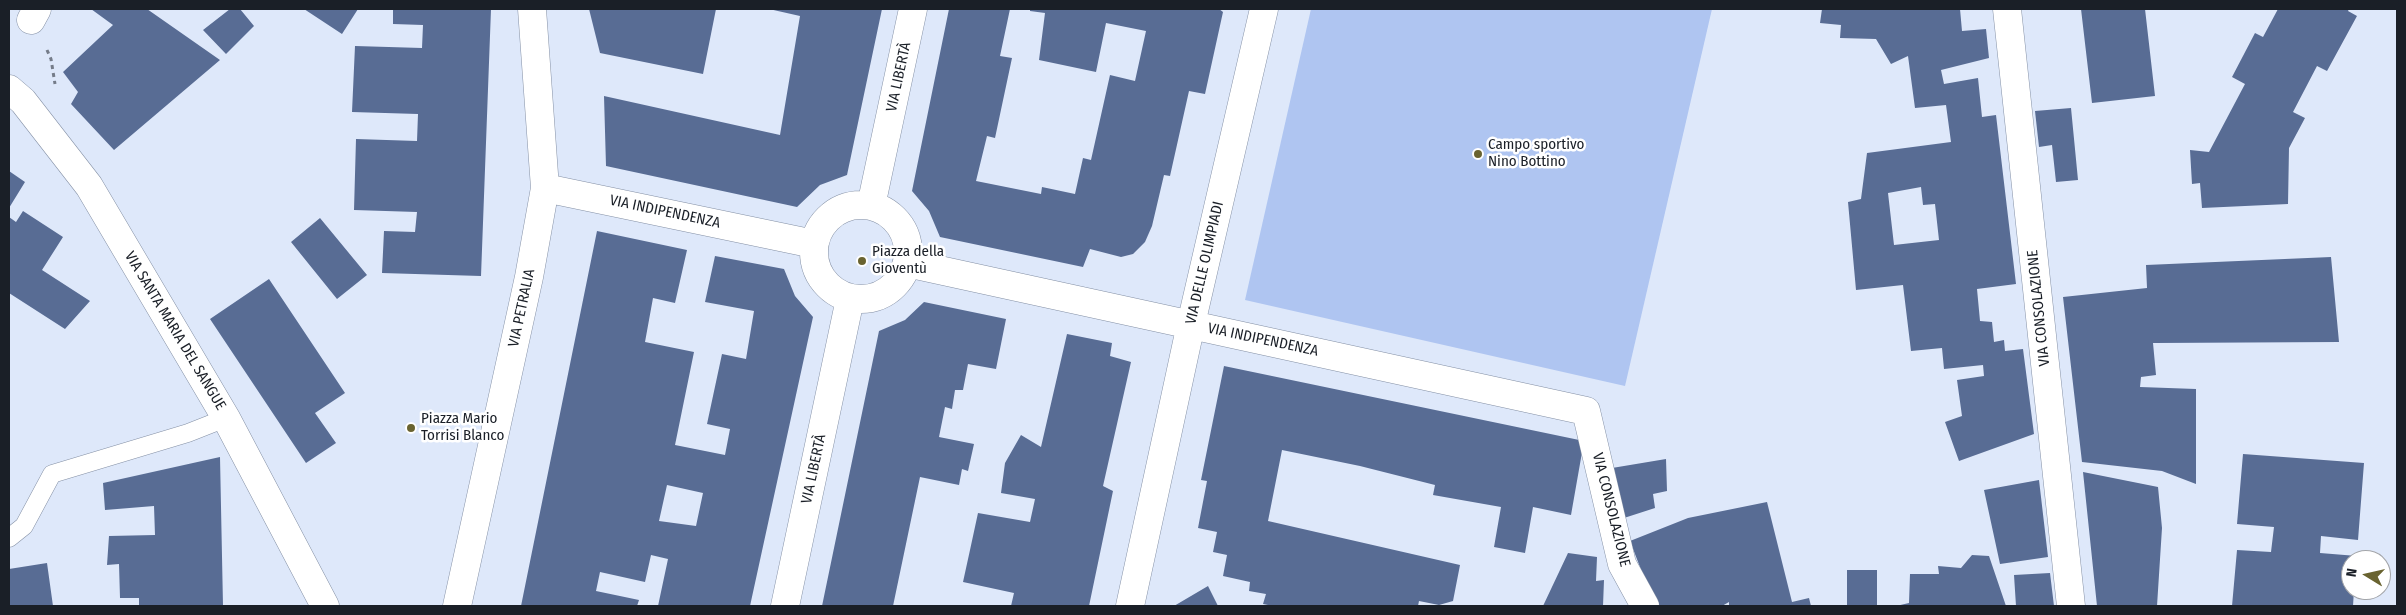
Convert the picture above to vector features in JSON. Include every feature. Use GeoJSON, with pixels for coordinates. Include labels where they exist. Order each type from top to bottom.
{"type":"FeatureCollection","features":[{"type":"Feature","properties":{"kind":"street","name":"VIA PETRALIA"},"geometry":{"type":"LineString","coordinates":[[457,606],[529,277],[546,188],[532,9]]}},
{"type":"Feature","properties":{"kind":"street","name":"VIA LIBERTÀ"},"geometry":{"type":"LineString","coordinates":[[871,206],[913,9]]}},
{"type":"Feature","properties":{"kind":"street","name":"VIA DELLE OLIMPIADI"},"geometry":{"type":"LineString","coordinates":[[1130,606],[1191,324],[1264,9]]}},
{"type":"Feature","properties":{"kind":"street","name":"VIA CONSOLAZIONE"},"geometry":{"type":"LineString","coordinates":[[2007,9],[2071,606]]}},
{"type":"Feature","properties":{"kind":"street","name":"VIA SANTA MARIA DEL SANGUE"},"geometry":{"type":"LineString","coordinates":[[9,89],[23,101],[35,119],[89,186],[226,418],[324,601]]}},
{"type":"Feature","properties":{"kind":"street","name":"VIA INDIPENDENZA"},"geometry":{"type":"LineString","coordinates":[[546,188],[814,244]]}},
{"type":"Feature","properties":{"kind":"street"},"geometry":{"type":"LineString","coordinates":[[852,205],[871,206],[888,213],[900,227],[907,244],[907,263],[899,280],[886,292],[868,299],[850,299],[833,291],[821,278],[814,260],[814,244],[822,225],[835,212],[852,205]]}},
{"type":"Feature","properties":{"kind":"street","name":"VIA INDIPENDENZA"},"geometry":{"type":"LineString","coordinates":[[907,263],[1586,411]]}},
{"type":"Feature","properties":{"kind":"street","name":"VIA LIBERTÀ"},"geometry":{"type":"LineString","coordinates":[[785,606],[850,299]]}},
{"type":"Feature","properties":{"kind":"street","name":"VIA CONSOLAZIONE"},"geometry":{"type":"LineString","coordinates":[[1586,411],[1622,564],[1644,606]]}},
{"type":"Feature","properties":{"kind":"lane"},"geometry":{"type":"LineString","coordinates":[[9,538],[24,526],[52,474],[188,433],[226,418]]}},
{"type":"Feature","properties":{"kind":"path"},"geometry":{"type":"LineString","coordinates":[[34,14],[51,59],[56,92],[35,119]]}},
{"type":"Feature","properties":{"kind":"shaded area","name":"Campo sportivo Nino Bottino"},"geometry":{"type":"Polygon","coordinates":[[[1311,9],[1712,9],[1625,386],[1245,300],[1311,9]]]}},
{"type":"Feature","properties":{"kind":"building"},"geometry":{"type":"Polygon","coordinates":[[[91,9],[147,9],[220,60],[114,150],[71,104],[78,92],[63,72],[113,25],[91,9]]]}},
{"type":"Feature","properties":{"kind":"building"},"geometry":{"type":"Polygon","coordinates":[[[230,9],[240,9],[254,26],[226,54],[203,30],[230,9]]]}},
{"type":"Feature","properties":{"kind":"building"},"geometry":{"type":"Polygon","coordinates":[[[304,9],[358,9],[342,34],[304,9]]]}},
{"type":"Feature","properties":{"kind":"building"},"geometry":{"type":"Polygon","coordinates":[[[393,9],[491,9],[481,276],[382,273],[384,231],[415,232],[417,212],[354,210],[356,139],[417,141],[418,114],[352,112],[355,46],[422,48],[423,25],[393,24],[393,9]]]}},
{"type":"Feature","properties":{"kind":"building"},"geometry":{"type":"Polygon","coordinates":[[[589,9],[716,9],[703,74],[600,53],[589,9]]]}},
{"type":"Feature","properties":{"kind":"building"},"geometry":{"type":"Polygon","coordinates":[[[769,9],[882,9],[847,175],[820,185],[797,207],[606,166],[604,96],[780,135],[800,16],[769,9]]]}},
{"type":"Feature","properties":{"kind":"building"},"geometry":{"type":"Polygon","coordinates":[[[949,9],[1010,9],[1000,56],[1012,58],[995,138],[987,136],[976,181],[1041,194],[1042,187],[1075,194],[1083,158],[1091,160],[1110,75],[1135,81],[1146,31],[1106,23],[1096,72],[1039,60],[1045,13],[1030,11],[1030,9],[1219,9],[1223,12],[1205,94],[1189,91],[1170,176],[1164,175],[1152,226],[1145,242],[1133,254],[1121,257],[1090,249],[1083,267],[940,237],[929,211],[912,191],[949,9]]]}},
{"type":"Feature","properties":{"kind":"building"},"geometry":{"type":"Polygon","coordinates":[[[1822,9],[1960,9],[1962,31],[1986,29],[1989,58],[1941,70],[1944,84],[1978,78],[1982,117],[1996,115],[2016,284],[1977,289],[1980,321],[1992,322],[1994,342],[2004,340],[2005,351],[2023,349],[2034,434],[1959,461],[1945,422],[1962,416],[1957,380],[1984,376],[1983,365],[1944,369],[1942,348],[1911,351],[1903,285],[1856,290],[1848,202],[1861,199],[1867,153],[1951,142],[1946,105],[1915,108],[1908,56],[1891,64],[1876,39],[1840,38],[1841,25],[1820,23],[1822,9]],[[1921,187],[1888,193],[1894,245],[1939,240],[1935,204],[1923,205],[1921,187]]]}},
{"type":"Feature","properties":{"kind":"building"},"geometry":{"type":"Polygon","coordinates":[[[2081,9],[2145,9],[2155,96],[2092,103],[2081,9]]]}},
{"type":"Feature","properties":{"kind":"building"},"geometry":{"type":"Polygon","coordinates":[[[2278,9],[2349,9],[2348,11],[2357,16],[2327,71],[2317,66],[2293,112],[2305,118],[2289,148],[2288,204],[2202,208],[2200,183],[2192,184],[2190,150],[2209,152],[2245,84],[2232,77],[2255,33],[2263,37],[2278,9]]]}},
{"type":"Feature","properties":{"kind":"building"},"geometry":{"type":"Polygon","coordinates":[[[2071,108],[2078,180],[2056,182],[2052,145],[2039,147],[2035,111],[2071,108]]]}},
{"type":"Feature","properties":{"kind":"building"},"geometry":{"type":"Polygon","coordinates":[[[9,171],[25,182],[9,208],[9,171]]]}},
{"type":"Feature","properties":{"kind":"building"},"geometry":{"type":"Polygon","coordinates":[[[23,211],[63,237],[42,270],[90,301],[65,329],[9,293],[9,217],[16,222],[23,211]]]}},
{"type":"Feature","properties":{"kind":"building"},"geometry":{"type":"Polygon","coordinates":[[[320,218],[367,275],[337,299],[291,242],[320,218]]]}},
{"type":"Feature","properties":{"kind":"building"},"geometry":{"type":"Polygon","coordinates":[[[597,231],[687,250],[675,303],[653,298],[645,342],[694,352],[675,445],[725,455],[730,429],[707,424],[722,354],[746,359],[754,311],[705,302],[715,256],[784,269],[795,296],[813,317],[750,606],[658,606],[668,559],[651,555],[645,582],[600,572],[596,591],[639,600],[637,606],[521,606],[597,231]],[[667,485],[659,521],[696,526],[703,493],[667,485]]]}},
{"type":"Feature","properties":{"kind":"building"},"geometry":{"type":"Polygon","coordinates":[[[2331,257],[2339,342],[2153,343],[2156,375],[2141,377],[2140,387],[2196,389],[2196,484],[2162,471],[2082,462],[2063,297],[2147,288],[2146,265],[2331,257]]]}},
{"type":"Feature","properties":{"kind":"building"},"geometry":{"type":"Polygon","coordinates":[[[269,279],[345,393],[315,413],[336,443],[306,463],[210,319],[269,279]]]}},
{"type":"Feature","properties":{"kind":"building"},"geometry":{"type":"Polygon","coordinates":[[[924,302],[1006,319],[996,369],[968,364],[963,390],[955,390],[952,409],[945,407],[939,437],[974,444],[968,471],[962,469],[959,485],[920,477],[893,606],[822,606],[879,331],[905,320],[924,302]]]}},
{"type":"Feature","properties":{"kind":"building"},"geometry":{"type":"Polygon","coordinates":[[[1067,334],[1112,343],[1110,356],[1131,362],[1103,486],[1113,491],[1089,606],[1011,606],[1014,593],[963,582],[978,513],[1030,522],[1035,499],[1001,493],[1005,463],[1021,435],[1041,447],[1067,334]]]}},
{"type":"Feature","properties":{"kind":"building"},"geometry":{"type":"Polygon","coordinates":[[[1224,366],[1584,441],[1571,515],[1533,507],[1525,553],[1494,547],[1501,507],[1433,495],[1435,485],[1360,466],[1282,450],[1268,521],[1460,565],[1453,601],[1439,605],[1419,601],[1418,606],[1273,606],[1263,604],[1266,594],[1249,591],[1250,582],[1223,576],[1227,555],[1213,552],[1217,532],[1198,528],[1207,481],[1201,480],[1224,366]]]}},
{"type":"Feature","properties":{"kind":"building"},"geometry":{"type":"Polygon","coordinates":[[[2243,454],[2364,463],[2358,540],[2321,536],[2320,553],[2341,555],[2341,600],[2353,600],[2353,606],[2232,606],[2237,550],[2271,552],[2274,527],[2237,524],[2243,454]]]}},
{"type":"Feature","properties":{"kind":"building"},"geometry":{"type":"Polygon","coordinates":[[[220,457],[223,606],[139,606],[139,598],[120,598],[119,564],[107,565],[109,536],[155,535],[154,506],[105,510],[103,483],[220,457]]]}},
{"type":"Feature","properties":{"kind":"building"},"geometry":{"type":"Polygon","coordinates":[[[1666,459],[1667,491],[1653,494],[1655,508],[1624,518],[1612,468],[1666,459]]]}},
{"type":"Feature","properties":{"kind":"building"},"geometry":{"type":"Polygon","coordinates":[[[2083,472],[2158,487],[2162,528],[2157,606],[2097,606],[2083,472]]]}},
{"type":"Feature","properties":{"kind":"building"},"geometry":{"type":"Polygon","coordinates":[[[2039,480],[2048,557],[2000,564],[1984,490],[2039,480]]]}},
{"type":"Feature","properties":{"kind":"building"},"geometry":{"type":"Polygon","coordinates":[[[1767,502],[1792,602],[1809,598],[1811,606],[1729,606],[1729,602],[1722,606],[1655,606],[1630,541],[1688,518],[1767,502]]]}},
{"type":"Feature","properties":{"kind":"building"},"geometry":{"type":"Polygon","coordinates":[[[1568,553],[1597,557],[1596,581],[1604,580],[1603,606],[1543,606],[1568,553]]]}},
{"type":"Feature","properties":{"kind":"building"},"geometry":{"type":"Polygon","coordinates":[[[1972,555],[1989,556],[2006,606],[1896,606],[1909,603],[1910,574],[1939,574],[1938,566],[1961,568],[1972,555]]]}},
{"type":"Feature","properties":{"kind":"building"},"geometry":{"type":"Polygon","coordinates":[[[47,563],[53,606],[9,606],[9,569],[47,563]]]}},
{"type":"Feature","properties":{"kind":"building"},"geometry":{"type":"Polygon","coordinates":[[[1847,570],[1877,570],[1877,606],[1847,606],[1847,570]]]}},
{"type":"Feature","properties":{"kind":"building"},"geometry":{"type":"Polygon","coordinates":[[[2050,573],[2054,606],[2016,606],[2014,575],[2050,573]]]}},
{"type":"Feature","properties":{"kind":"building"},"geometry":{"type":"Polygon","coordinates":[[[1208,586],[1218,606],[1174,606],[1208,586]]]}},
{"type":"Feature","properties":{"kind":"place","name":"Campo sportivo Nino Bottino"},"geometry":{"type":"Point","coordinates":[1478,154]}},
{"type":"Feature","properties":{"kind":"place","name":"Piazza della Gioventù"},"geometry":{"type":"Point","coordinates":[862,261]}},
{"type":"Feature","properties":{"kind":"place","name":"Piazza Mario Torrisi Blanco"},"geometry":{"type":"Point","coordinates":[411,428]}}]}
